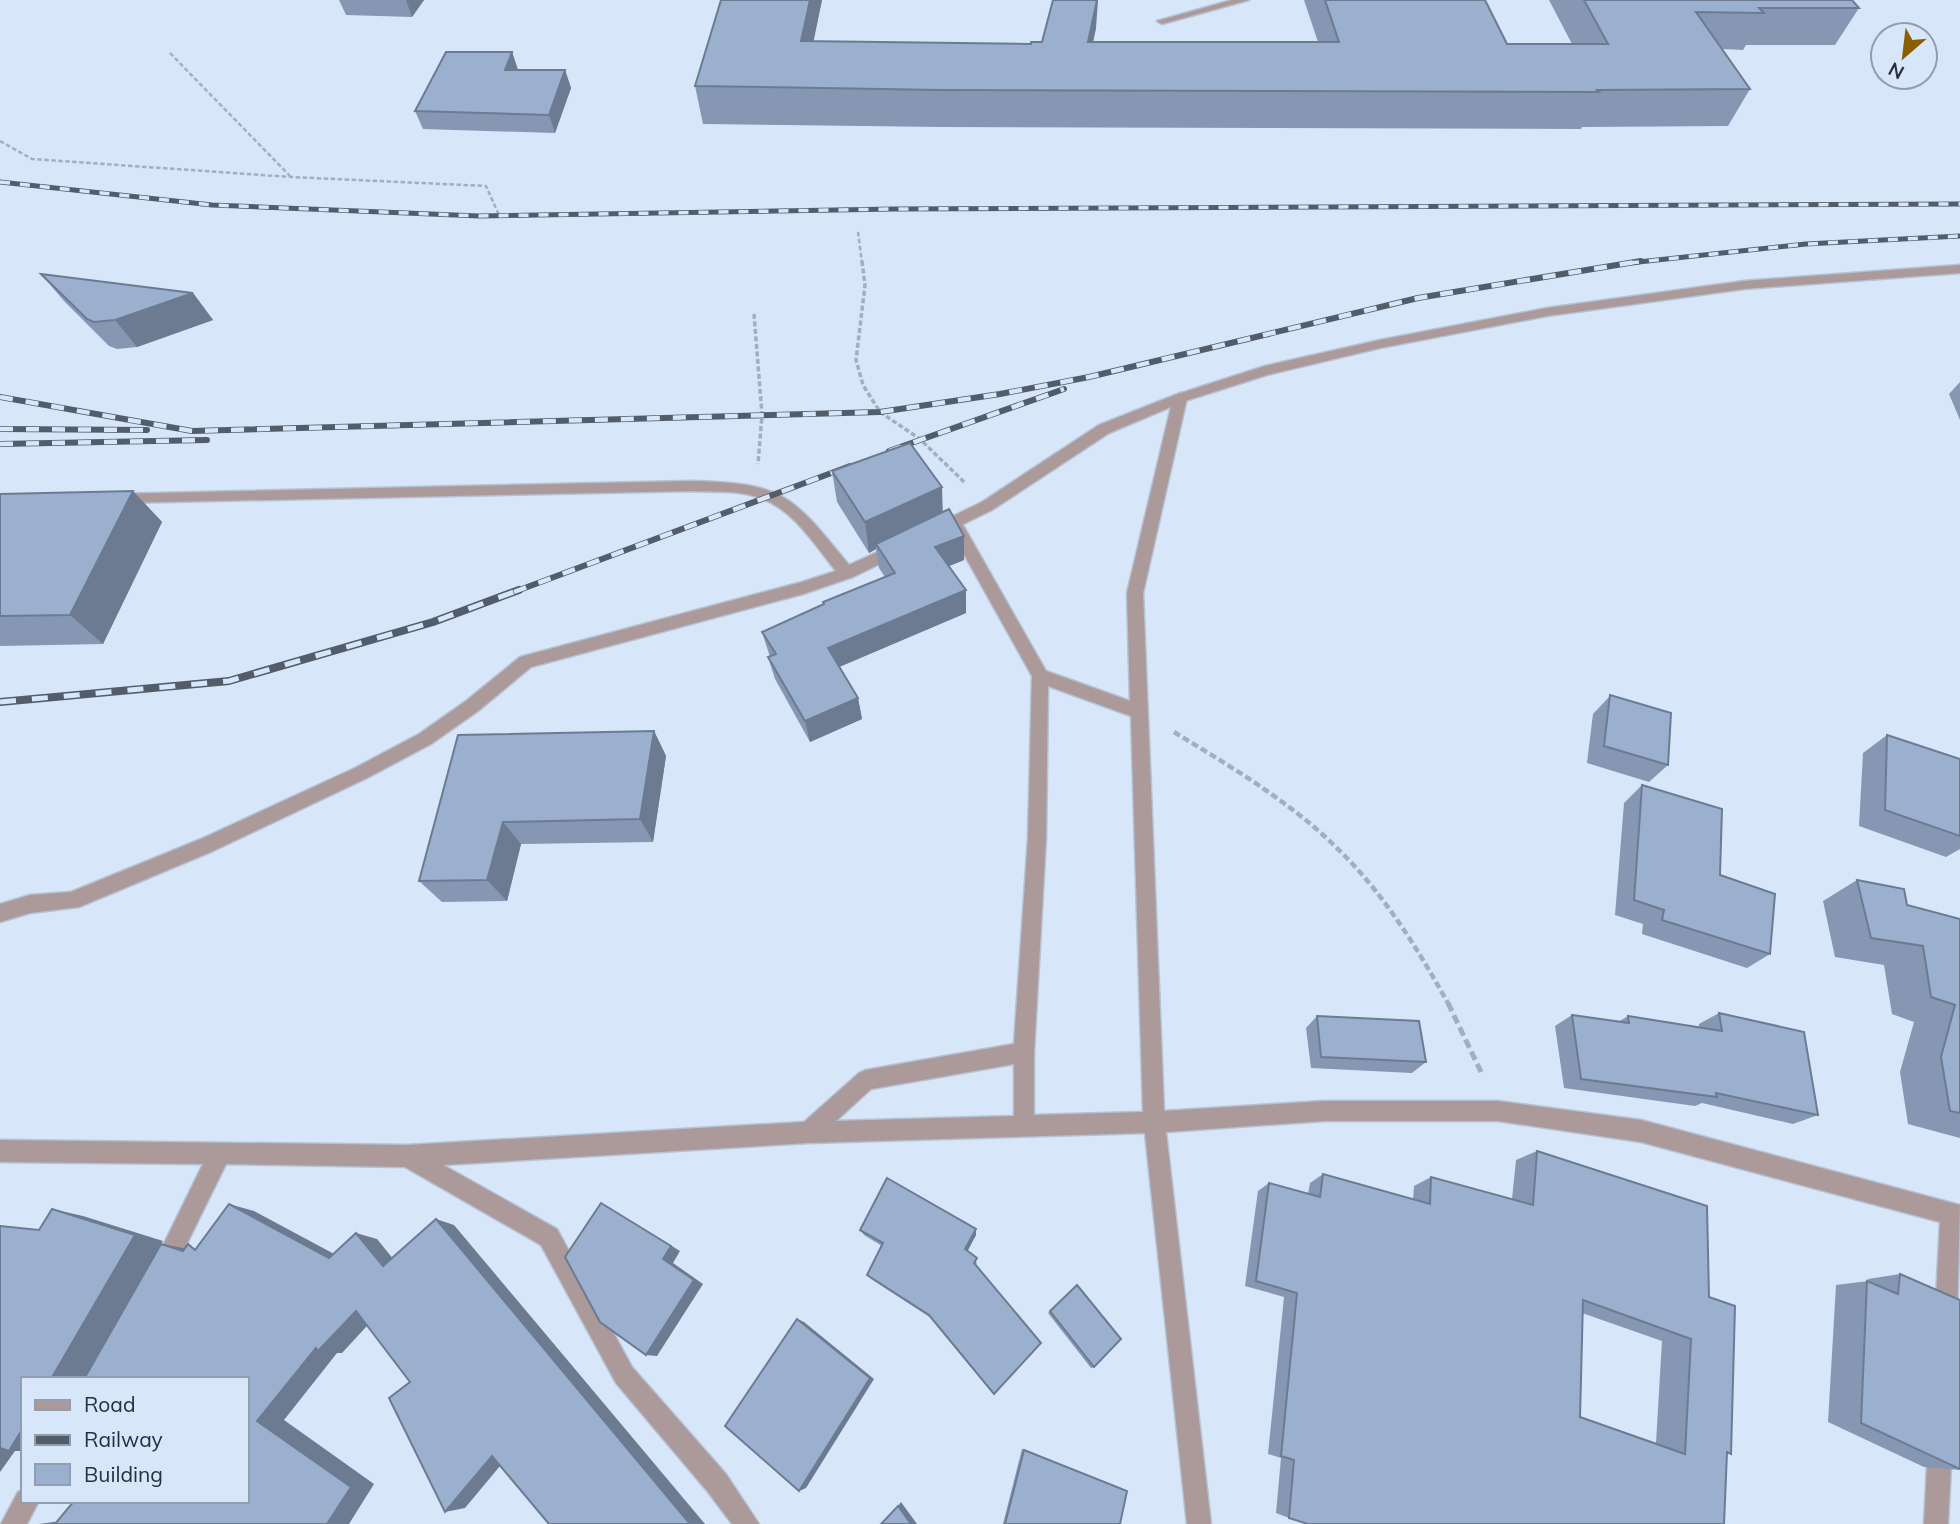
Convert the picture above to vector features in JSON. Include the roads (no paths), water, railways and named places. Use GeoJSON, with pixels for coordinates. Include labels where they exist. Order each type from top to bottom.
{"type":"FeatureCollection","features":[{"type":"Feature","properties":{"kind":"street"},"geometry":{"type":"LineString","coordinates":[[1162,21],[1244,0]]}},
{"type":"Feature","properties":{"kind":"street"},"geometry":{"type":"LineString","coordinates":[[0,913],[30,904],[72,901],[207,845],[326,790],[425,738],[472,706],[526,662],[803,588],[847,573],[988,506],[1104,429],[1181,398],[1265,372],[1367,347],[1547,312],[1744,285],[1960,270]]}},
{"type":"Feature","properties":{"kind":"street"},"geometry":{"type":"LineString","coordinates":[[1181,398],[1135,593],[1154,1122],[1199,1524]]}},
{"type":"Feature","properties":{"kind":"street"},"geometry":{"type":"LineString","coordinates":[[97,499],[691,486],[744,489],[771,496],[793,511],[847,573]]}},
{"type":"Feature","properties":{"kind":"street"},"geometry":{"type":"LineString","coordinates":[[954,522],[1040,676],[1037,838],[1024,1052],[1024,1125]]}},
{"type":"Feature","properties":{"kind":"street"},"geometry":{"type":"LineString","coordinates":[[1040,676],[1140,712]]}},
{"type":"Feature","properties":{"kind":"street"},"geometry":{"type":"LineString","coordinates":[[808,1132],[866,1080],[1024,1052]]}},
{"type":"Feature","properties":{"kind":"street"},"geometry":{"type":"LineString","coordinates":[[0,1152],[407,1156],[808,1132],[1154,1122],[1324,1111],[1498,1111],[1641,1131],[1955,1215],[1945,1336]]}},
{"type":"Feature","properties":{"kind":"street"},"geometry":{"type":"LineString","coordinates":[[154,1284],[220,1154]]}},
{"type":"Feature","properties":{"kind":"street"},"geometry":{"type":"LineString","coordinates":[[407,1156],[549,1237],[624,1375],[717,1483],[747,1524]]}},
{"type":"Feature","properties":{"kind":"street"},"geometry":{"type":"LineString","coordinates":[[1936,1524],[1941,1430]]}},
{"type":"Feature","properties":{"kind":"street"},"geometry":{"type":"LineString","coordinates":[[13,1524],[26,1503]]}},
{"type":"Feature","properties":{"kind":"railway"},"geometry":{"type":"LineString","coordinates":[[0,182],[212,205],[479,216],[895,209],[1960,204]]}},
{"type":"Feature","properties":{"kind":"railway"},"geometry":{"type":"LineString","coordinates":[[1629,263],[1806,244],[1960,236]]}},
{"type":"Feature","properties":{"kind":"railway"},"geometry":{"type":"LineString","coordinates":[[0,397],[192,431],[880,412],[1089,377],[1418,298],[1641,261]]}},
{"type":"Feature","properties":{"kind":"railway"},"geometry":{"type":"LineString","coordinates":[[889,451],[1064,389]]}},
{"type":"Feature","properties":{"kind":"railway"},"geometry":{"type":"LineString","coordinates":[[0,429],[147,430]]}},
{"type":"Feature","properties":{"kind":"railway"},"geometry":{"type":"LineString","coordinates":[[0,444],[207,440]]}},
{"type":"Feature","properties":{"kind":"railway"},"geometry":{"type":"LineString","coordinates":[[514,592],[850,466]]}},
{"type":"Feature","properties":{"kind":"railway"},"geometry":{"type":"LineString","coordinates":[[0,702],[229,681],[433,622],[519,590]]}}]}
